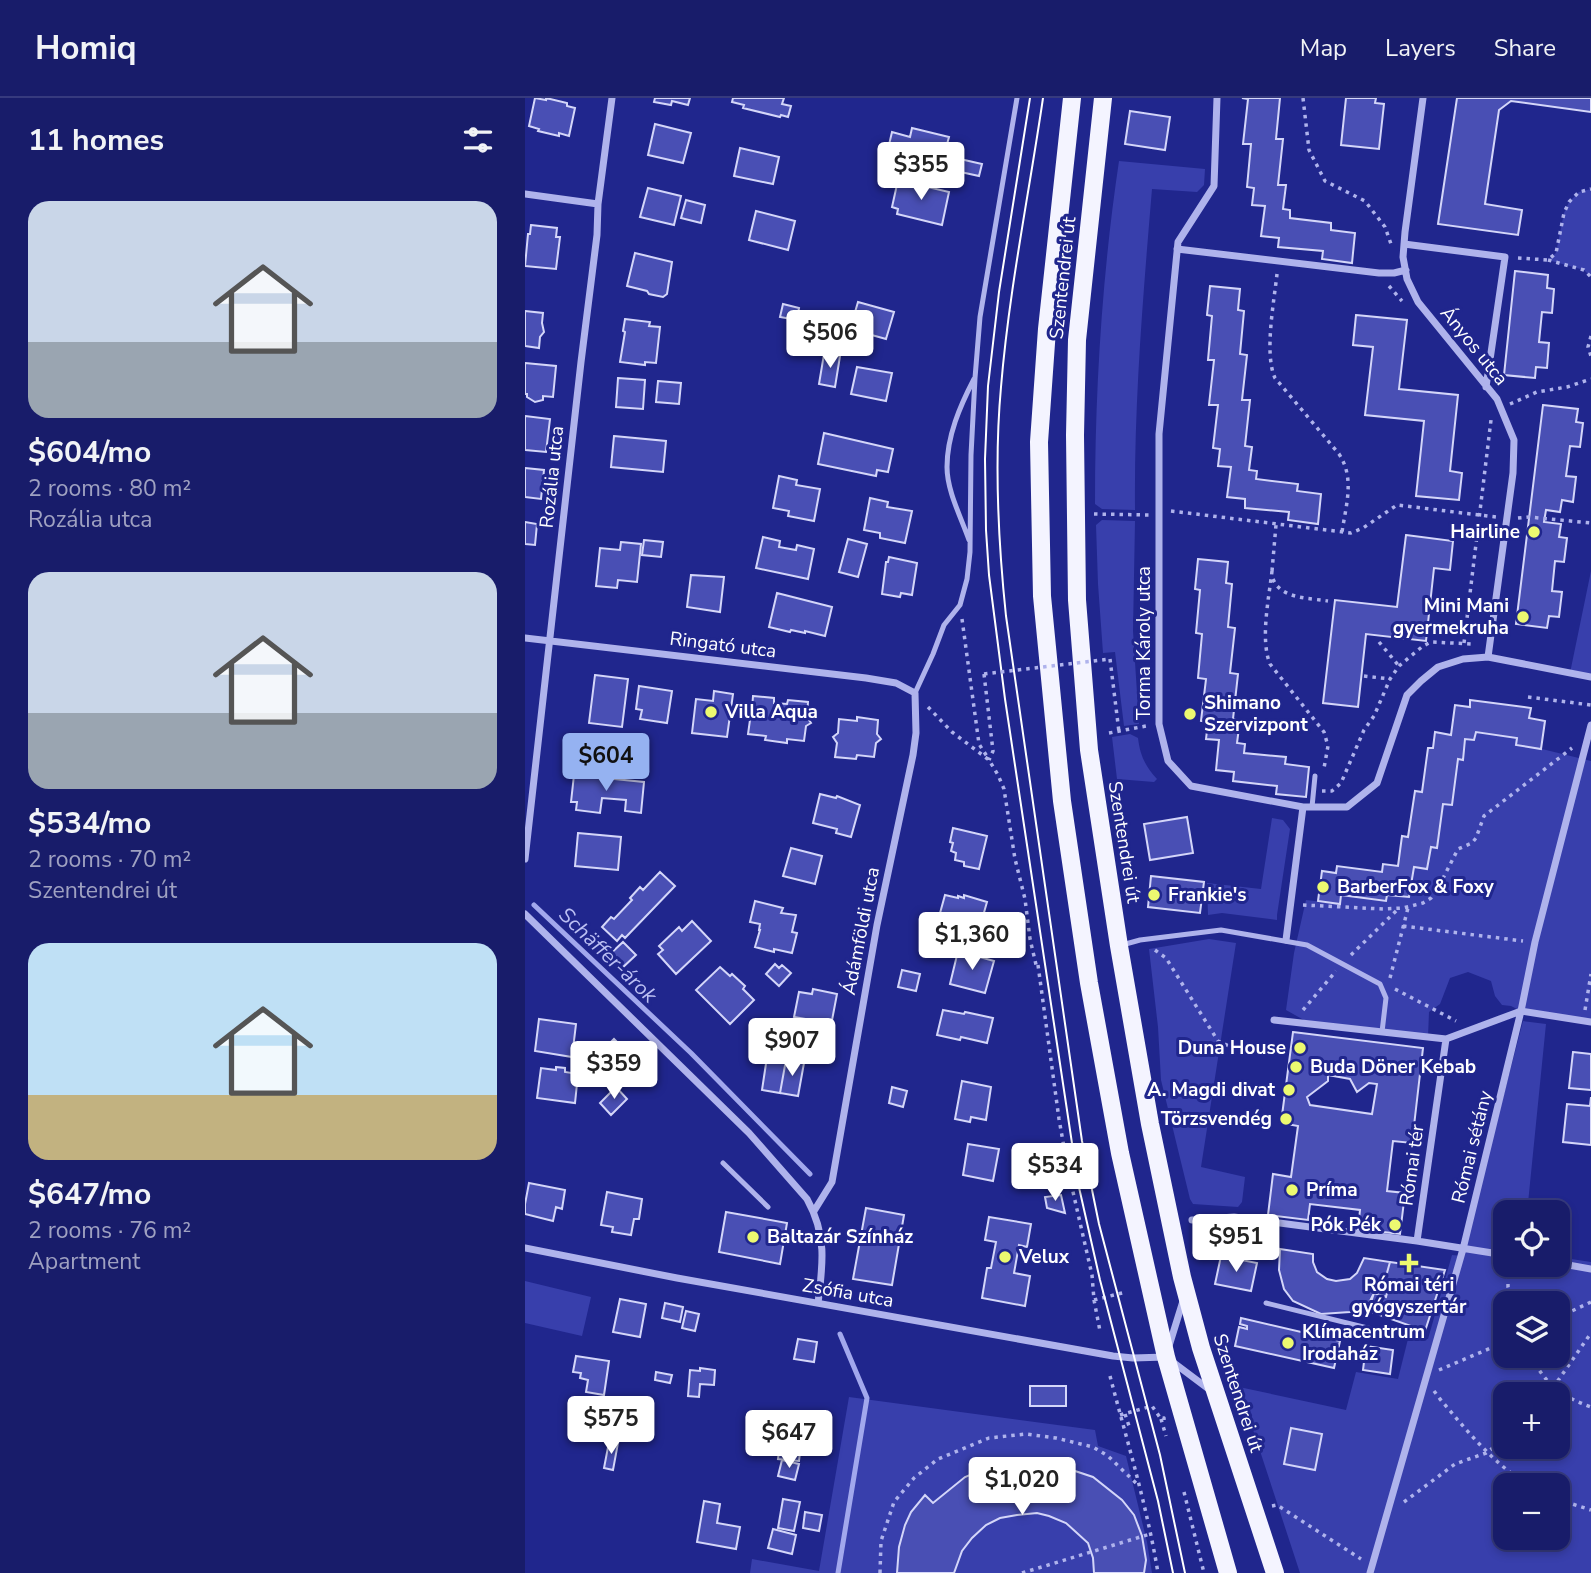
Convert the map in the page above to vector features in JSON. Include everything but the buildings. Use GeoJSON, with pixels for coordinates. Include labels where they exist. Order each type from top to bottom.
{"type":"FeatureCollection","features":[{"type":"Feature","properties":{"kind":"main road","name":"Szentendrei út"},"geometry":{"type":"LineString","coordinates":[[1072,98],[1047,329],[1039,442],[1042,596],[1062,801],[1113,1120],[1166,1357],[1228,1573]]}},
{"type":"Feature","properties":{"kind":"main road","name":"Szentendrei út"},"geometry":{"type":"LineString","coordinates":[[1104,98],[1077,340],[1077,572],[1089,750],[1150,1124],[1186,1292],[1201,1348],[1275,1573]]}},
{"type":"Feature","properties":{"kind":"street","name":"Rozália utca"},"geometry":{"type":"LineString","coordinates":[[525,859],[612,98]]}},
{"type":"Feature","properties":{"kind":"street","name":"Torma Károly utca"},"geometry":{"type":"LineString","coordinates":[[1217,98],[1214,186],[1178,243],[1159,434],[1159,724],[1168,761],[1191,786],[1307,807],[1347,807],[1377,783],[1407,695],[1438,667],[1463,659],[1487,657],[1591,677]]}},
{"type":"Feature","properties":{"kind":"street","name":"Ányos utca"},"geometry":{"type":"LineString","coordinates":[[1423,98],[1404,244],[1403,257],[1407,279],[1418,302],[1497,399],[1514,440],[1513,473],[1487,657]]}},
{"type":"Feature","properties":{"kind":"street"},"geometry":{"type":"LineString","coordinates":[[525,194],[598,204]]}},
{"type":"Feature","properties":{"kind":"street"},"geometry":{"type":"LineString","coordinates":[[1404,244],[1505,257],[1486,387]]}},
{"type":"Feature","properties":{"kind":"street"},"geometry":{"type":"LineString","coordinates":[[1177,250],[1379,273],[1406,270]]}},
{"type":"Feature","properties":{"kind":"street","name":"Ringató utca"},"geometry":{"type":"LineString","coordinates":[[525,638],[896,683],[915,693]]}},
{"type":"Feature","properties":{"kind":"street","name":"Ádámföldi utca"},"geometry":{"type":"LineString","coordinates":[[814,1211],[832,1182],[877,925],[913,755],[916,733],[915,693]]}},
{"type":"Feature","properties":{"kind":"street","name":"Római sétány"},"geometry":{"type":"LineString","coordinates":[[1371,1569],[1463,1249],[1521,1011],[1535,942],[1591,725]]}},
{"type":"Feature","properties":{"kind":"street"},"geometry":{"type":"LineString","coordinates":[[1286,940],[1307,807]]}},
{"type":"Feature","properties":{"kind":"street"},"geometry":{"type":"LineString","coordinates":[[525,914],[749,1133],[807,1199],[814,1211],[823,1244],[818,1303]]}},
{"type":"Feature","properties":{"kind":"street"},"geometry":{"type":"LineString","coordinates":[[1274,1020],[1446,1039],[1521,1011],[1587,1021]]}},
{"type":"Feature","properties":{"kind":"street","name":"Római tér"},"geometry":{"type":"LineString","coordinates":[[1417,1241],[1446,1039]]}},
{"type":"Feature","properties":{"kind":"street"},"geometry":{"type":"LineString","coordinates":[[1192,1220],[1234,1217],[1493,1253]]}},
{"type":"Feature","properties":{"kind":"street","name":"Zsófia utca"},"geometry":{"type":"LineString","coordinates":[[525,1248],[1113,1356],[1166,1357]]}},
{"type":"Feature","properties":{"kind":"street"},"geometry":{"type":"LineString","coordinates":[[1570,1266],[1591,1269]]}},
{"type":"Feature","properties":{"kind":"street"},"geometry":{"type":"LineString","coordinates":[[1186,1292],[1166,1357],[1216,1395]]}},
{"type":"Feature","properties":{"kind":"lane"},"geometry":{"type":"LineString","coordinates":[[915,693],[944,625],[960,605],[967,579],[971,455],[980,317],[1017,98]]}},
{"type":"Feature","properties":{"kind":"lane"},"geometry":{"type":"LineString","coordinates":[[970,542],[952,495],[947,469],[954,425],[962,401],[975,378]]}},
{"type":"Feature","properties":{"kind":"lane"},"geometry":{"type":"LineString","coordinates":[[1307,807],[1315,776]]}},
{"type":"Feature","properties":{"kind":"lane"},"geometry":{"type":"LineString","coordinates":[[1119,946],[1140,940],[1221,930],[1307,945],[1376,981],[1386,998],[1382,1032]]}},
{"type":"Feature","properties":{"kind":"lane"},"geometry":{"type":"LineString","coordinates":[[723,1163],[768,1207]]}},
{"type":"Feature","properties":{"kind":"lane"},"geometry":{"type":"LineString","coordinates":[[1266,1303],[1396,1335]]}},
{"type":"Feature","properties":{"kind":"path"},"geometry":{"type":"LineString","coordinates":[[1303,98],[1310,150],[1325,180],[1365,201],[1385,227],[1392,250],[1403,257]]}},
{"type":"Feature","properties":{"kind":"path"},"geometry":{"type":"LineString","coordinates":[[1548,260],[1556,253],[1564,213],[1569,202],[1579,192],[1591,189]]}},
{"type":"Feature","properties":{"kind":"path"},"geometry":{"type":"LineString","coordinates":[[1505,257],[1548,260],[1584,270],[1591,277]]}},
{"type":"Feature","properties":{"kind":"path"},"geometry":{"type":"LineString","coordinates":[[1278,261],[1270,349],[1271,369],[1275,378],[1345,464],[1349,479],[1342,533]]}},
{"type":"Feature","properties":{"kind":"path"},"geometry":{"type":"LineString","coordinates":[[1379,273],[1404,304]]}},
{"type":"Feature","properties":{"kind":"path"},"geometry":{"type":"LineString","coordinates":[[1591,336],[1588,348],[1591,356]]}},
{"type":"Feature","properties":{"kind":"path"},"geometry":{"type":"LineString","coordinates":[[1501,408],[1537,392],[1567,387],[1591,379]]}},
{"type":"Feature","properties":{"kind":"path"},"geometry":{"type":"LineString","coordinates":[[1464,643],[1492,411]]}},
{"type":"Feature","properties":{"kind":"path"},"geometry":{"type":"LineString","coordinates":[[1091,514],[1159,512],[1351,533],[1398,505],[1506,518],[1529,517],[1591,523]]}},
{"type":"Feature","properties":{"kind":"path"},"geometry":{"type":"LineString","coordinates":[[1276,524],[1265,653],[1270,664],[1324,732],[1328,746],[1324,769]]}},
{"type":"Feature","properties":{"kind":"path"},"geometry":{"type":"LineString","coordinates":[[1272,571],[1273,582],[1279,590],[1296,596],[1328,601]]}},
{"type":"Feature","properties":{"kind":"path"},"geometry":{"type":"LineString","coordinates":[[960,605],[979,744],[1004,789],[1030,939],[1039,974]]}},
{"type":"Feature","properties":{"kind":"path"},"geometry":{"type":"LineString","coordinates":[[1379,642],[1399,666]]}},
{"type":"Feature","properties":{"kind":"path"},"geometry":{"type":"LineString","coordinates":[[989,760],[993,751],[984,674],[1110,659],[1119,732]]}},
{"type":"Feature","properties":{"kind":"path"},"geometry":{"type":"LineString","coordinates":[[1364,676],[1390,679]]}},
{"type":"Feature","properties":{"kind":"path"},"geometry":{"type":"LineString","coordinates":[[915,693],[952,732],[989,760]]}},
{"type":"Feature","properties":{"kind":"path"},"geometry":{"type":"LineString","coordinates":[[1528,697],[1591,705]]}},
{"type":"Feature","properties":{"kind":"path"},"geometry":{"type":"LineString","coordinates":[[1109,733],[1159,724]]}},
{"type":"Feature","properties":{"kind":"path"},"geometry":{"type":"LineString","coordinates":[[1291,905],[1383,909],[1423,903],[1431,898],[1438,888],[1458,849],[1472,843],[1476,838],[1486,814],[1492,812],[1589,734]]}},
{"type":"Feature","properties":{"kind":"path"},"geometry":{"type":"LineString","coordinates":[[1320,791],[1322,780]]}},
{"type":"Feature","properties":{"kind":"path"},"geometry":{"type":"LineString","coordinates":[[1382,988],[1390,978],[1408,907]]}},
{"type":"Feature","properties":{"kind":"path"},"geometry":{"type":"LineString","coordinates":[[1403,926],[1535,942]]}},
{"type":"Feature","properties":{"kind":"path"},"geometry":{"type":"LineString","coordinates":[[1140,940],[1166,958],[1218,1041],[1229,1046]]}},
{"type":"Feature","properties":{"kind":"path"},"geometry":{"type":"LineString","coordinates":[[1038,965],[1066,1157],[1092,1275],[1100,1331]]}},
{"type":"Feature","properties":{"kind":"path"},"geometry":{"type":"LineString","coordinates":[[1587,1021],[1591,974]]}},
{"type":"Feature","properties":{"kind":"path"},"geometry":{"type":"LineString","coordinates":[[1382,988],[1396,989],[1473,1029]]}},
{"type":"Feature","properties":{"kind":"path"},"geometry":{"type":"LineString","coordinates":[[1094,1300],[1126,1292]]}},
{"type":"Feature","properties":{"kind":"path"},"geometry":{"type":"LineString","coordinates":[[1570,1312],[1591,1302]]}},
{"type":"Feature","properties":{"kind":"path"},"geometry":{"type":"LineString","coordinates":[[1559,1382],[1591,1333]]}},
{"type":"Feature","properties":{"kind":"path"},"geometry":{"type":"LineString","coordinates":[[1493,1347],[1426,1376],[1440,1399],[1486,1453],[1510,1473]]}},
{"type":"Feature","properties":{"kind":"path"},"geometry":{"type":"LineString","coordinates":[[1537,1368],[1548,1382]]}},
{"type":"Feature","properties":{"kind":"path"},"geometry":{"type":"LineString","coordinates":[[1110,1376],[1122,1414],[1158,1573]]}},
{"type":"Feature","properties":{"kind":"path"},"geometry":{"type":"LineString","coordinates":[[1570,1398],[1591,1407]]}},
{"type":"Feature","properties":{"kind":"path"},"geometry":{"type":"LineString","coordinates":[[1122,1414],[1153,1406],[1162,1418],[1167,1436],[1165,1424]]}},
{"type":"Feature","properties":{"kind":"path"},"geometry":{"type":"LineString","coordinates":[[1122,1414],[1130,1429]]}},
{"type":"Feature","properties":{"kind":"path"},"geometry":{"type":"LineString","coordinates":[[880,1573],[881,1541],[894,1502],[914,1479],[938,1459],[989,1438],[1026,1434],[1093,1447],[1108,1456],[1139,1486]]}},
{"type":"Feature","properties":{"kind":"path"},"geometry":{"type":"LineString","coordinates":[[1386,1514],[1455,1464],[1493,1448]]}},
{"type":"Feature","properties":{"kind":"path"},"geometry":{"type":"LineString","coordinates":[[1183,1485],[1204,1573]]}},
{"type":"Feature","properties":{"kind":"path"},"geometry":{"type":"LineString","coordinates":[[1570,1503],[1591,1510]]}},
{"type":"Feature","properties":{"kind":"path"},"geometry":{"type":"LineString","coordinates":[[1272,1506],[1277,1505],[1371,1569]]}},
{"type":"Feature","properties":{"kind":"path"},"geometry":{"type":"LineString","coordinates":[[1023,1573],[1150,1534]]}},
{"type":"Feature","properties":{"kind":"shaded area"},"geometry":{"type":"Polygon","coordinates":[[[1119,161],[1205,169],[1204,185],[1197,192],[1152,189],[1142,309],[1135,510],[1102,509],[1095,504],[1101,332],[1119,161]]]}},
{"type":"Feature","properties":{"kind":"shaded area"},"geometry":{"type":"Polygon","coordinates":[[[1591,189],[1591,277],[1584,270],[1548,260],[1556,253],[1564,213],[1569,202],[1579,192],[1591,189]]]}},
{"type":"Feature","properties":{"kind":"shaded area"},"geometry":{"type":"Polygon","coordinates":[[[1102,520],[1135,521],[1133,631],[1139,724],[1124,726],[1115,652],[1103,653],[1096,525],[1102,520]]]}},
{"type":"Feature","properties":{"kind":"shaded area"},"geometry":{"type":"Polygon","coordinates":[[[1591,571],[1591,678],[1570,673],[1591,571]]]}},
{"type":"Feature","properties":{"kind":"shaded area"},"geometry":{"type":"Polygon","coordinates":[[[1476,732],[1517,738],[1516,745],[1591,761],[1591,1022],[1521,1011],[1502,1005],[1495,996],[1491,981],[1468,972],[1450,978],[1440,1004],[1429,1012],[1428,1037],[1311,1024],[1286,1010],[1294,953],[1306,900],[1340,904],[1341,895],[1385,901],[1387,895],[1409,897],[1414,867],[1427,869],[1443,804],[1452,805],[1458,759],[1463,759],[1465,739],[1474,740],[1476,732]]]}},
{"type":"Feature","properties":{"kind":"shaded area"},"geometry":{"type":"Polygon","coordinates":[[[1130,734],[1138,738],[1144,760],[1157,779],[1154,782],[1117,779],[1112,737],[1130,734]]]}},
{"type":"Feature","properties":{"kind":"shaded area"},"geometry":{"type":"Polygon","coordinates":[[[1272,818],[1283,820],[1290,829],[1277,920],[1222,913],[1208,915],[1207,883],[1261,889],[1272,818]]]}},
{"type":"Feature","properties":{"kind":"shaded area"},"geometry":{"type":"Polygon","coordinates":[[[1209,939],[1236,943],[1201,1167],[1245,1177],[1242,1202],[1238,1207],[1193,1204],[1161,1080],[1149,949],[1209,939]]]}},
{"type":"Feature","properties":{"kind":"shaded area"},"geometry":{"type":"Polygon","coordinates":[[[1523,1021],[1546,1024],[1528,1200],[1493,1200],[1493,1277],[1570,1277],[1570,1259],[1591,1262],[1591,1573],[1300,1573],[1239,1387],[1346,1410],[1356,1372],[1398,1379],[1409,1335],[1428,1339],[1452,1255],[1462,1256],[1523,1021]]]}},
{"type":"Feature","properties":{"kind":"shaded area"},"geometry":{"type":"Polygon","coordinates":[[[525,1281],[591,1297],[582,1336],[525,1323],[525,1281]]]}},
{"type":"Feature","properties":{"kind":"shaded area"},"geometry":{"type":"Polygon","coordinates":[[[849,1397],[1095,1430],[1098,1446],[1126,1456],[1152,1573],[750,1573],[752,1559],[819,1571],[849,1397]]]}},
{"type":"Feature","properties":{"kind":"waterway","name":"Schäffer-árok"},"geometry":{"type":"LineString","coordinates":[[534,905],[691,1053],[810,1174]]}},
{"type":"Feature","properties":{"kind":"waterway","name":"Schäffer-árok"},"geometry":{"type":"LineString","coordinates":[[838,1573],[867,1398],[840,1334]]}},
{"type":"Feature","properties":{"kind":"tram line"},"geometry":{"type":"LineString","coordinates":[[1030,98],[999,292],[988,386],[985,459],[989,575],[1005,699],[1078,1183],[1100,1280],[1158,1501],[1173,1573]]}},
{"type":"Feature","properties":{"kind":"tram line"},"geometry":{"type":"LineString","coordinates":[[1043,98],[1014,278],[1001,387],[997,473],[1003,587],[1082,1141],[1099,1224],[1160,1455],[1185,1573]]}},
{"type":"Feature","properties":{"kind":"place","name":"Hairline"},"geometry":{"type":"Point","coordinates":[1534,532]}},
{"type":"Feature","properties":{"kind":"place","name":"Mini Mani gyermekruha"},"geometry":{"type":"Point","coordinates":[1523,617]}},
{"type":"Feature","properties":{"kind":"place","name":"Villa Aqua"},"geometry":{"type":"Point","coordinates":[711,712]}},
{"type":"Feature","properties":{"kind":"place","name":"Shimano Szervizpont"},"geometry":{"type":"Point","coordinates":[1190,714]}},
{"type":"Feature","properties":{"kind":"place","name":"BarberFox & Foxy"},"geometry":{"type":"Point","coordinates":[1323,887]}},
{"type":"Feature","properties":{"kind":"place","name":"Frankie's"},"geometry":{"type":"Point","coordinates":[1154,895]}},
{"type":"Feature","properties":{"kind":"place","name":"Duna House"},"geometry":{"type":"Point","coordinates":[1300,1048]}},
{"type":"Feature","properties":{"kind":"place","name":"Buda Döner Kebab"},"geometry":{"type":"Point","coordinates":[1296,1067]}},
{"type":"Feature","properties":{"kind":"place","name":"A. Magdi divat"},"geometry":{"type":"Point","coordinates":[1289,1090]}},
{"type":"Feature","properties":{"kind":"place","name":"Törzsvendég"},"geometry":{"type":"Point","coordinates":[1286,1119]}},
{"type":"Feature","properties":{"kind":"place","name":"Príma"},"geometry":{"type":"Point","coordinates":[1292,1190]}},
{"type":"Feature","properties":{"kind":"place","name":"Pók Pék"},"geometry":{"type":"Point","coordinates":[1395,1225]}},
{"type":"Feature","properties":{"kind":"place","name":"Baltazár Színház"},"geometry":{"type":"Point","coordinates":[753,1237]}},
{"type":"Feature","properties":{"kind":"place","name":"Velux"},"geometry":{"type":"Point","coordinates":[1005,1257]}},
{"type":"Feature","properties":{"kind":"place","name":"Római téri gyógyszertár"},"geometry":{"type":"Point","coordinates":[1409,1263]}},
{"type":"Feature","properties":{"kind":"place","name":"Klímacentrum Irodaház"},"geometry":{"type":"Point","coordinates":[1288,1343]}}]}
